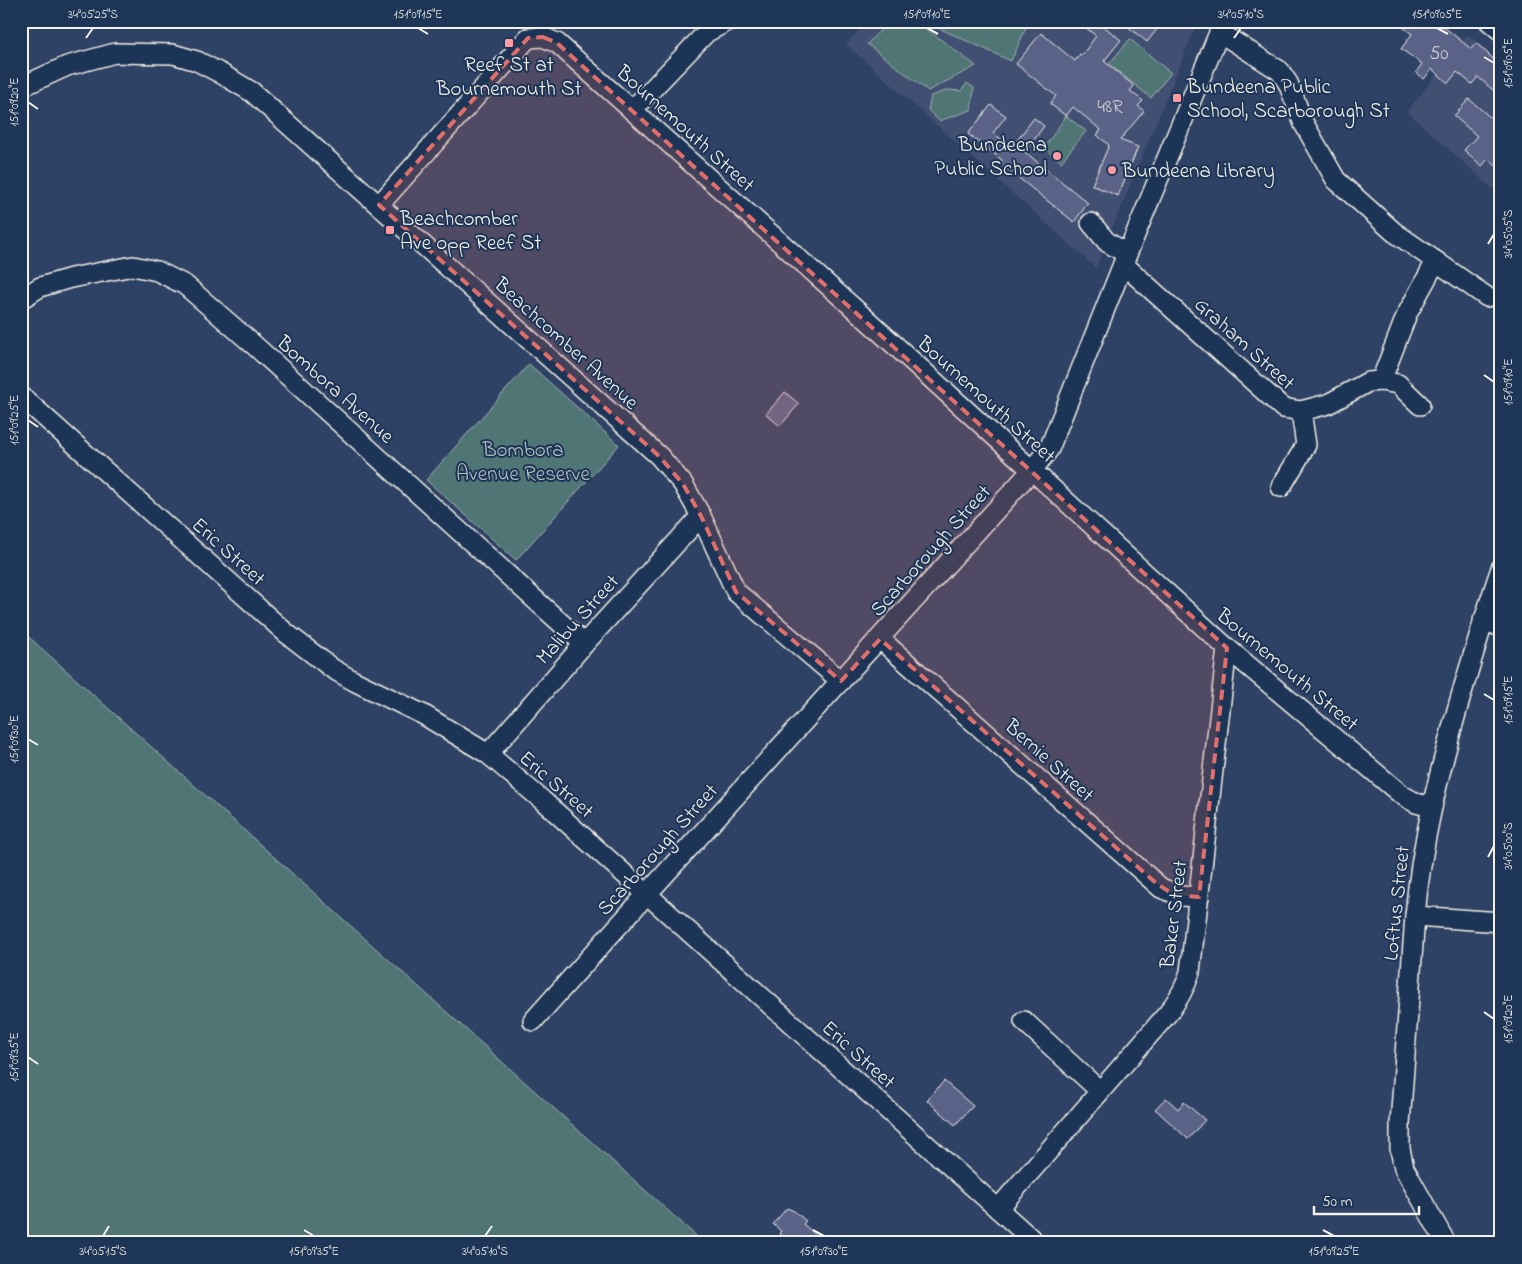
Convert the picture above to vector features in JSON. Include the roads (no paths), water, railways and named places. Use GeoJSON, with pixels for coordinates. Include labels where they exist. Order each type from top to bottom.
{"type":"FeatureCollection","features":[{"type":"Feature","properties":{"kind":"street"},"geometry":{"type":"LineString","coordinates":[[632,110],[707,32],[728,21]]}},
{"type":"Feature","properties":{"kind":"street"},"geometry":{"type":"LineString","coordinates":[[1489,21],[1501,31]]}},
{"type":"Feature","properties":{"kind":"street"},"geometry":{"type":"LineString","coordinates":[[1222,27],[1280,71],[1288,84],[1304,124],[1336,180],[1394,232],[1486,297]]}},
{"type":"Feature","properties":{"kind":"street","name":"Scarborough Street"},"geometry":{"type":"LineString","coordinates":[[533,1021],[647,893],[880,639],[1049,449],[1125,259],[1222,27]]}},
{"type":"Feature","properties":{"kind":"street"},"geometry":{"type":"LineString","coordinates":[[379,206],[527,30]]}},
{"type":"Feature","properties":{"kind":"street","name":"Bournemouth Street"},"geometry":{"type":"LineString","coordinates":[[527,30],[558,43],[858,312],[1227,648],[1402,794],[1416,802],[1432,807]]}},
{"type":"Feature","properties":{"kind":"street","name":"Beachcomber Avenue"},"geometry":{"type":"LineString","coordinates":[[21,87],[67,66],[115,53],[173,54],[197,61],[220,72],[252,92],[659,456],[683,484],[701,516],[736,592],[841,681]]}},
{"type":"Feature","properties":{"kind":"street","name":"Graham Street"},"geometry":{"type":"LineString","coordinates":[[1091,223],[1107,242],[1283,408],[1301,411],[1306,445],[1281,487]]}},
{"type":"Feature","properties":{"kind":"street"},"geometry":{"type":"LineString","coordinates":[[1381,381],[1407,314],[1436,261]]}},
{"type":"Feature","properties":{"kind":"street","name":"Bombora Avenue"},"geometry":{"type":"LineString","coordinates":[[21,298],[40,287],[71,278],[133,266],[157,271],[185,286],[584,644]]}},
{"type":"Feature","properties":{"kind":"street"},"geometry":{"type":"LineString","coordinates":[[1301,411],[1328,404],[1368,382],[1381,381],[1398,384],[1420,405]]}},
{"type":"Feature","properties":{"kind":"street","name":"Eric Street"},"geometry":{"type":"LineString","coordinates":[[21,396],[286,633],[317,658],[354,681],[424,715],[488,754],[647,893],[1036,1243]]}},
{"type":"Feature","properties":{"kind":"street","name":"Malibu Street"},"geometry":{"type":"LineString","coordinates":[[488,754],[584,644],[701,516]]}},
{"type":"Feature","properties":{"kind":"street","name":"Loftus Street"},"geometry":{"type":"LineString","coordinates":[[1446,1243],[1404,1168],[1400,1150],[1400,1124],[1417,887],[1432,807],[1446,750],[1492,623],[1501,568]]}},
{"type":"Feature","properties":{"kind":"street","name":"Bernie Street"},"geometry":{"type":"LineString","coordinates":[[880,639],[1161,888],[1181,896],[1199,897]]}},
{"type":"Feature","properties":{"kind":"street","name":"Baker Street"},"geometry":{"type":"LineString","coordinates":[[998,1209],[1169,1012],[1187,983],[1199,897],[1227,648]]}},
{"type":"Feature","properties":{"kind":"street"},"geometry":{"type":"LineString","coordinates":[[1415,916],[1501,922]]}},
{"type":"Feature","properties":{"kind":"street"},"geometry":{"type":"LineString","coordinates":[[1024,1021],[1100,1091]]}},
{"type":"Feature","properties":{"kind":"place","name":"Reef St at Bournemouth St"},"geometry":{"type":"Point","coordinates":[509,43]}},
{"type":"Feature","properties":{"kind":"place","name":"Bundeena Public School, Scarborough St"},"geometry":{"type":"Point","coordinates":[1177,98]}},
{"type":"Feature","properties":{"kind":"place","name":"Bundeena Public School"},"geometry":{"type":"Point","coordinates":[1057,156]}},
{"type":"Feature","properties":{"kind":"place","name":"Bundeena Library"},"geometry":{"type":"Point","coordinates":[1112,170]}},
{"type":"Feature","properties":{"kind":"place","name":"Beachcomber Ave opp Reef St"},"geometry":{"type":"Point","coordinates":[390,230]}},
{"type":"Feature","properties":{"kind":"park label","name":"Bombora Avenue Reserve"},"geometry":{"type":"Point","coordinates":[523,461]}}]}
